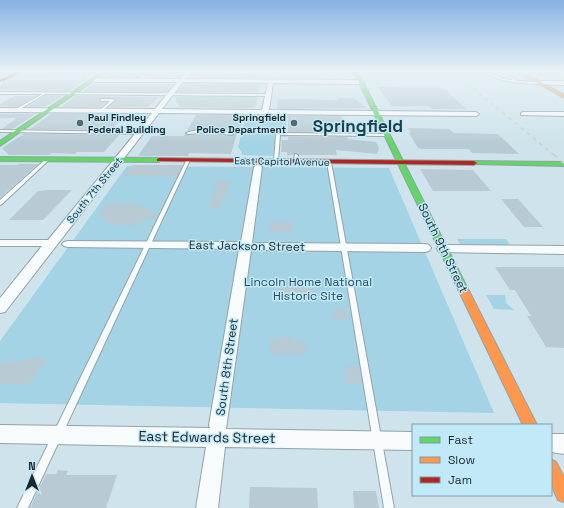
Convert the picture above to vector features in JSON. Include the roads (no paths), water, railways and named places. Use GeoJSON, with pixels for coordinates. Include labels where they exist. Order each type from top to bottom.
{"type":"FeatureCollection","features":[{"type":"Feature","properties":{"kind":"main road"},"geometry":{"type":"LineString","coordinates":[[0,144],[70,96]]}},
{"type":"Feature","properties":{"kind":"main road","name":"South 9th Street"},"geometry":{"type":"LineString","coordinates":[[368,96],[530,424]]}},
{"type":"Feature","properties":{"kind":"main road","name":"East Capitol Avenue"},"geometry":{"type":"LineString","coordinates":[[0,159],[276,161],[293,158],[329,162],[564,164]]}},
{"type":"Feature","properties":{"kind":"main road"},"geometry":{"type":"LineString","coordinates":[[552,469],[564,494]]}},
{"type":"Feature","properties":{"kind":"street","name":"South 7th Street"},"geometry":{"type":"LineString","coordinates":[[0,308],[169,96]]}},
{"type":"Feature","properties":{"kind":"street"},"geometry":{"type":"LineString","coordinates":[[265,112],[268,96]]}},
{"type":"Feature","properties":{"kind":"street"},"geometry":{"type":"LineString","coordinates":[[0,110],[476,114]]}},
{"type":"Feature","properties":{"kind":"street"},"geometry":{"type":"LineString","coordinates":[[523,114],[564,114]]}},
{"type":"Feature","properties":{"kind":"street","name":"South 8th Street"},"geometry":{"type":"LineString","coordinates":[[207,508],[258,167]]}},
{"type":"Feature","properties":{"kind":"street"},"geometry":{"type":"LineString","coordinates":[[0,242],[52,243]]}},
{"type":"Feature","properties":{"kind":"street","name":"East Jackson Street"},"geometry":{"type":"LineString","coordinates":[[68,244],[425,248]]}},
{"type":"Feature","properties":{"kind":"street"},"geometry":{"type":"LineString","coordinates":[[443,248],[564,250]]}},
{"type":"Feature","properties":{"kind":"street","name":"East Edwards Street"},"geometry":{"type":"LineString","coordinates":[[0,434],[218,431],[378,441],[412,441]]}},
{"type":"Feature","properties":{"kind":"street"},"geometry":{"type":"LineString","coordinates":[[552,443],[564,444]]}},
{"type":"Feature","properties":{"kind":"lane"},"geometry":{"type":"LineString","coordinates":[[16,110],[41,96]]}},
{"type":"Feature","properties":{"kind":"lane"},"geometry":{"type":"LineString","coordinates":[[101,100],[113,100],[101,111]]}},
{"type":"Feature","properties":{"kind":"lane"},"geometry":{"type":"LineString","coordinates":[[0,131],[140,132]]}},
{"type":"Feature","properties":{"kind":"lane"},"geometry":{"type":"LineString","coordinates":[[188,133],[201,132],[230,134]]}},
{"type":"Feature","properties":{"kind":"lane"},"geometry":{"type":"LineString","coordinates":[[276,161],[279,134],[387,135]]}},
{"type":"Feature","properties":{"kind":"lane"},"geometry":{"type":"LineString","coordinates":[[0,203],[48,159]]}},
{"type":"Feature","properties":{"kind":"lane"},"geometry":{"type":"LineString","coordinates":[[22,508],[188,160]]}},
{"type":"Feature","properties":{"kind":"lane"},"geometry":{"type":"LineString","coordinates":[[329,162],[389,508]]}},
{"type":"Feature","properties":{"kind":"railway"},"geometry":{"type":"LineString","coordinates":[[482,96],[497,108]]}},
{"type":"Feature","properties":{"kind":"railway"},"geometry":{"type":"LineString","coordinates":[[496,107],[554,155]]}},
{"type":"Feature","properties":{"kind":"railway"},"geometry":{"type":"LineString","coordinates":[[553,154],[564,163]]}},
{"type":"Feature","properties":{"kind":"place","name":"Paul Findley Federal Building"},"geometry":{"type":"Point","coordinates":[80,123]}},
{"type":"Feature","properties":{"kind":"place","name":"Springfield Police Department"},"geometry":{"type":"Point","coordinates":[294,123]}},
{"type":"Feature","properties":{"kind":"district","name":"Springfield"},"geometry":{"type":"Point","coordinates":[358,126]}},
{"type":"Feature","properties":{"kind":"park label","name":"Lincoln Home National Historic Site"},"geometry":{"type":"Point","coordinates":[308,289]}}]}
